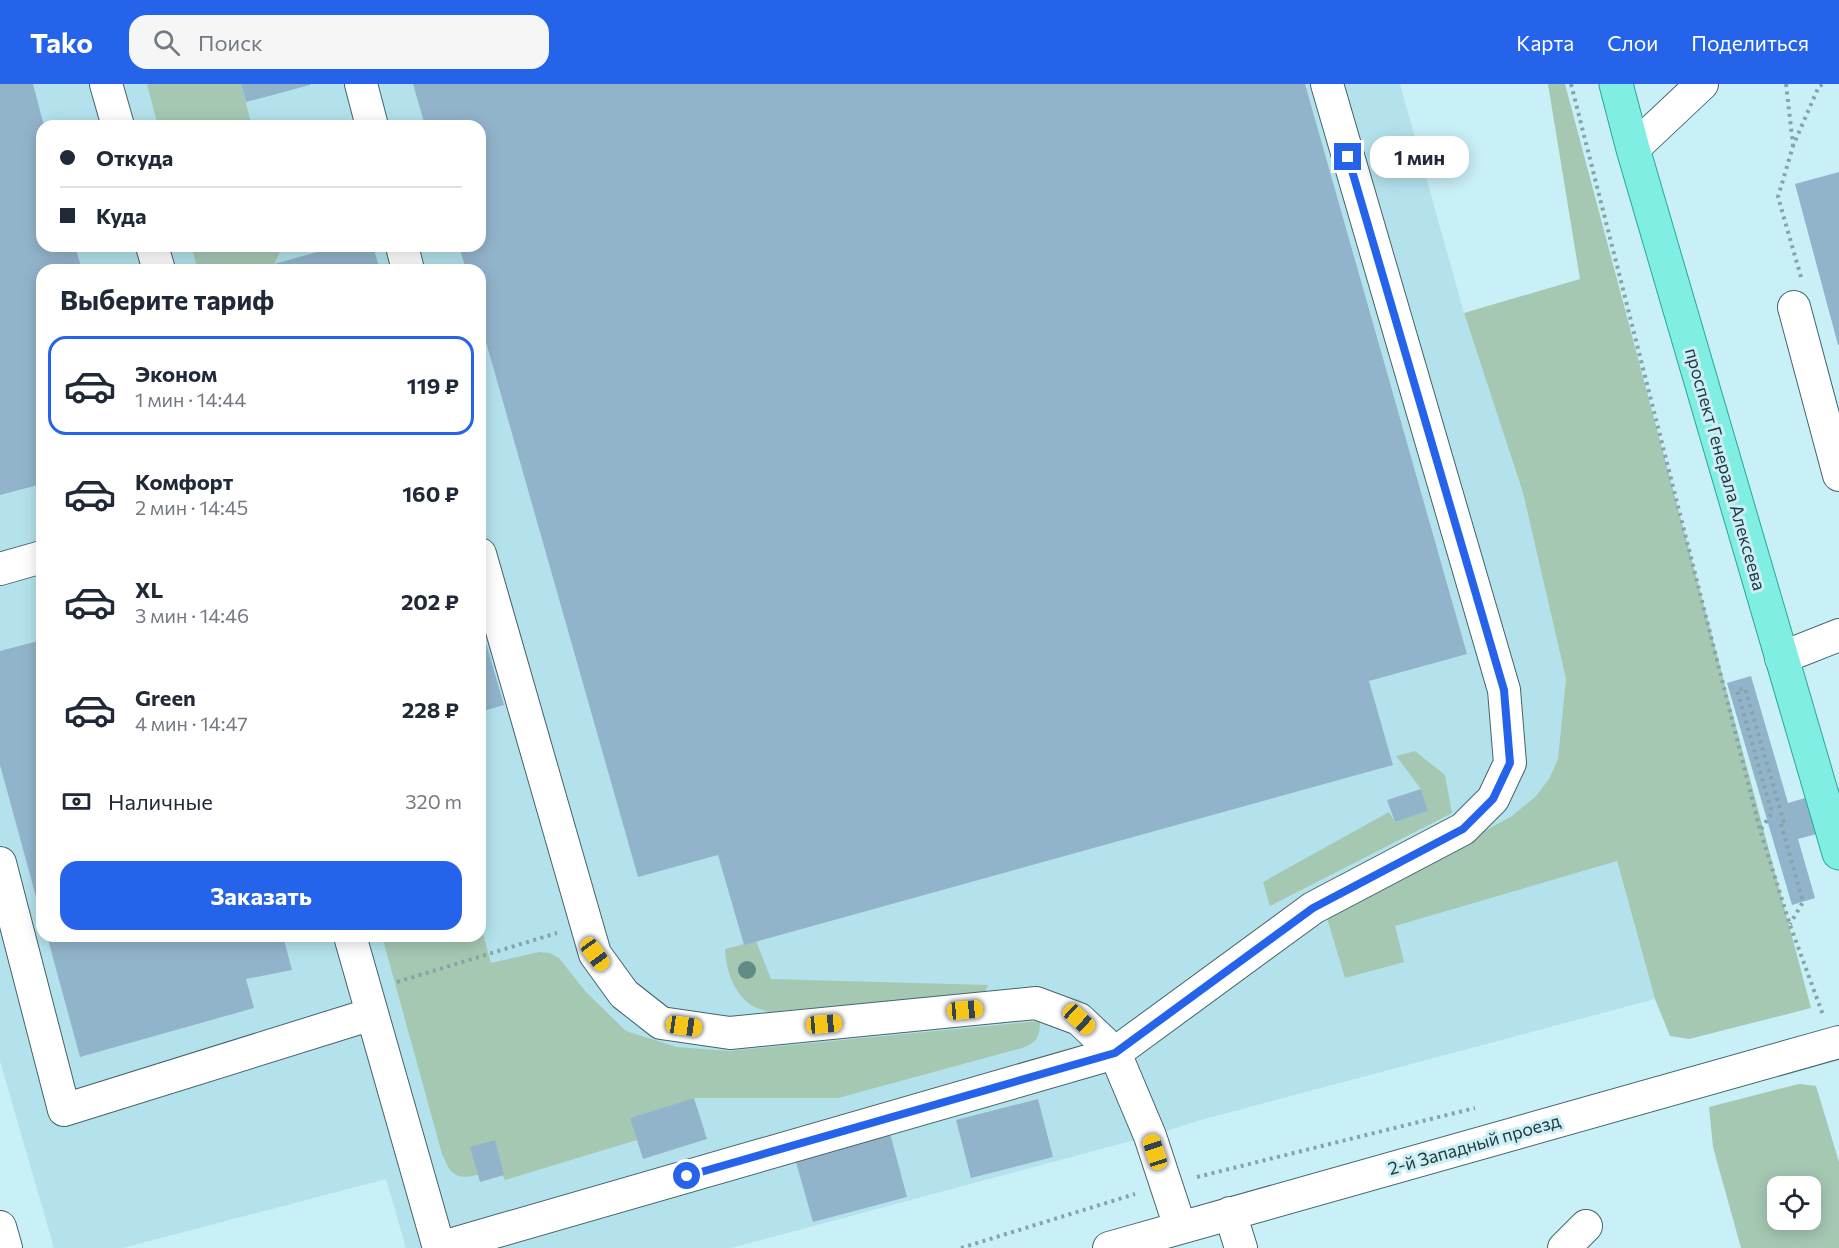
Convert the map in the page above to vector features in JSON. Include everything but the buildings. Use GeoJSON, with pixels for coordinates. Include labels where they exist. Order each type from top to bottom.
{"type":"FeatureCollection","features":[{"type":"Feature","properties":{"kind":"main road","name":"проспект Генерала Алексеева"},"geometry":{"type":"LineString","coordinates":[[1616,84],[1632,149],[1839,853]]}},
{"type":"Feature","properties":{"kind":"street"},"geometry":{"type":"LineString","coordinates":[[106,84],[116,120]]}},
{"type":"Feature","properties":{"kind":"street"},"geometry":{"type":"LineString","coordinates":[[361,84],[370,120]]}},
{"type":"Feature","properties":{"kind":"street"},"geometry":{"type":"LineString","coordinates":[[352,942],[439,1248],[1115,1053],[1313,908],[1463,829],[1493,799],[1510,763],[1504,690],[1327,84]]}},
{"type":"Feature","properties":{"kind":"street"},"geometry":{"type":"LineString","coordinates":[[1632,149],[1702,84]]}},
{"type":"Feature","properties":{"kind":"street"},"geometry":{"type":"LineString","coordinates":[[1798,295],[1839,475]]}},
{"type":"Feature","properties":{"kind":"street"},"geometry":{"type":"LineString","coordinates":[[0,569],[36,559]]}},
{"type":"Feature","properties":{"kind":"street"},"geometry":{"type":"LineString","coordinates":[[486,575],[595,954],[624,994],[661,1023],[730,1033],[1036,1004],[1079,1019],[1115,1053],[1150,1136],[1180,1227]]}},
{"type":"Feature","properties":{"kind":"street"},"geometry":{"type":"LineString","coordinates":[[1781,658],[1839,634]]}},
{"type":"Feature","properties":{"kind":"street"},"geometry":{"type":"LineString","coordinates":[[0,864],[64,1110],[369,1002]]}},
{"type":"Feature","properties":{"kind":"street","name":"2-й Западный проезд"},"geometry":{"type":"LineString","coordinates":[[1109,1248],[1150,1243],[1180,1227],[1836,1043]]}},
{"type":"Feature","properties":{"kind":"street"},"geometry":{"type":"LineString","coordinates":[[1230,1213],[1241,1248]]}},
{"type":"Feature","properties":{"kind":"street"},"geometry":{"type":"LineString","coordinates":[[1564,1248],[1586,1226]]}},
{"type":"Feature","properties":{"kind":"street"},"geometry":{"type":"LineString","coordinates":[[0,1227],[6,1248]]}},
{"type":"Feature","properties":{"kind":"path"},"geometry":{"type":"LineString","coordinates":[[1571,84],[1760,830],[1790,925],[1836,1043]]}},
{"type":"Feature","properties":{"kind":"path"},"geometry":{"type":"LineString","coordinates":[[1785,84],[1793,146]]}},
{"type":"Feature","properties":{"kind":"path"},"geometry":{"type":"LineString","coordinates":[[1798,295],[1778,196],[1793,146],[1819,86],[1823,84]]}},
{"type":"Feature","properties":{"kind":"path"},"geometry":{"type":"LineString","coordinates":[[1760,830],[1772,813],[1737,690],[1745,688],[1803,902],[1790,925]]}},
{"type":"Feature","properties":{"kind":"path"},"geometry":{"type":"LineString","coordinates":[[369,1002],[489,955],[586,924]]}},
{"type":"Feature","properties":{"kind":"path"},"geometry":{"type":"LineString","coordinates":[[961,1248],[1166,1185],[1478,1107]]}},
{"type":"Feature","properties":{"kind":"shaded area"},"geometry":{"type":"Polygon","coordinates":[[[0,84],[1400,84],[1464,313],[1523,493],[1566,679],[1655,999],[731,1248],[406,1248],[386,1179],[123,1248],[54,1248],[0,1061],[0,84]]]}},
{"type":"Feature","properties":{"kind":"green space"},"geometry":{"type":"Polygon","coordinates":[[[147,84],[241,84],[250,120],[156,120],[147,84]]]}},
{"type":"Feature","properties":{"kind":"green space"},"geometry":{"type":"Polygon","coordinates":[[[1548,84],[1565,84],[1811,1008],[1689,1039],[1670,1036],[1655,999],[1617,861],[1395,926],[1404,962],[1345,978],[1327,918],[1512,816],[1536,796],[1549,779],[1558,759],[1566,679],[1523,493],[1464,313],[1580,279],[1548,84]]]}},
{"type":"Feature","properties":{"kind":"green space"},"geometry":{"type":"Polygon","coordinates":[[[193,252],[280,252],[274,264],[196,264],[193,252]]]}},
{"type":"Feature","properties":{"kind":"green space"},"geometry":{"type":"Polygon","coordinates":[[[1415,751],[1445,775],[1452,813],[1270,906],[1263,882],[1389,812],[1395,822],[1428,811],[1421,789],[1396,756],[1415,751]]]}},
{"type":"Feature","properties":{"kind":"green space"},"geometry":{"type":"Polygon","coordinates":[[[756,941],[771,979],[988,985],[985,992],[768,1012],[753,1006],[739,994],[727,965],[725,949],[756,941]]]}},
{"type":"Feature","properties":{"kind":"green space"},"geometry":{"type":"Polygon","coordinates":[[[384,942],[485,942],[491,963],[539,952],[550,953],[559,958],[585,991],[626,1031],[677,1047],[729,1051],[1040,1021],[1037,1038],[1022,1048],[838,1098],[694,1098],[631,1118],[637,1140],[505,1180],[498,1167],[474,1176],[456,1175],[448,1167],[442,1154],[384,942]]]}},
{"type":"Feature","properties":{"kind":"green space"},"geometry":{"type":"Polygon","coordinates":[[[1799,1084],[1816,1086],[1839,1162],[1839,1248],[1741,1248],[1713,1147],[1709,1107],[1799,1084]]]}},
{"type":"Feature","properties":{"kind":"route"},"geometry":{"type":"LineString","coordinates":[[687,1176],[1115,1053],[1313,908],[1463,829],[1493,799],[1510,763],[1504,690],[1348,157]]}}]}
